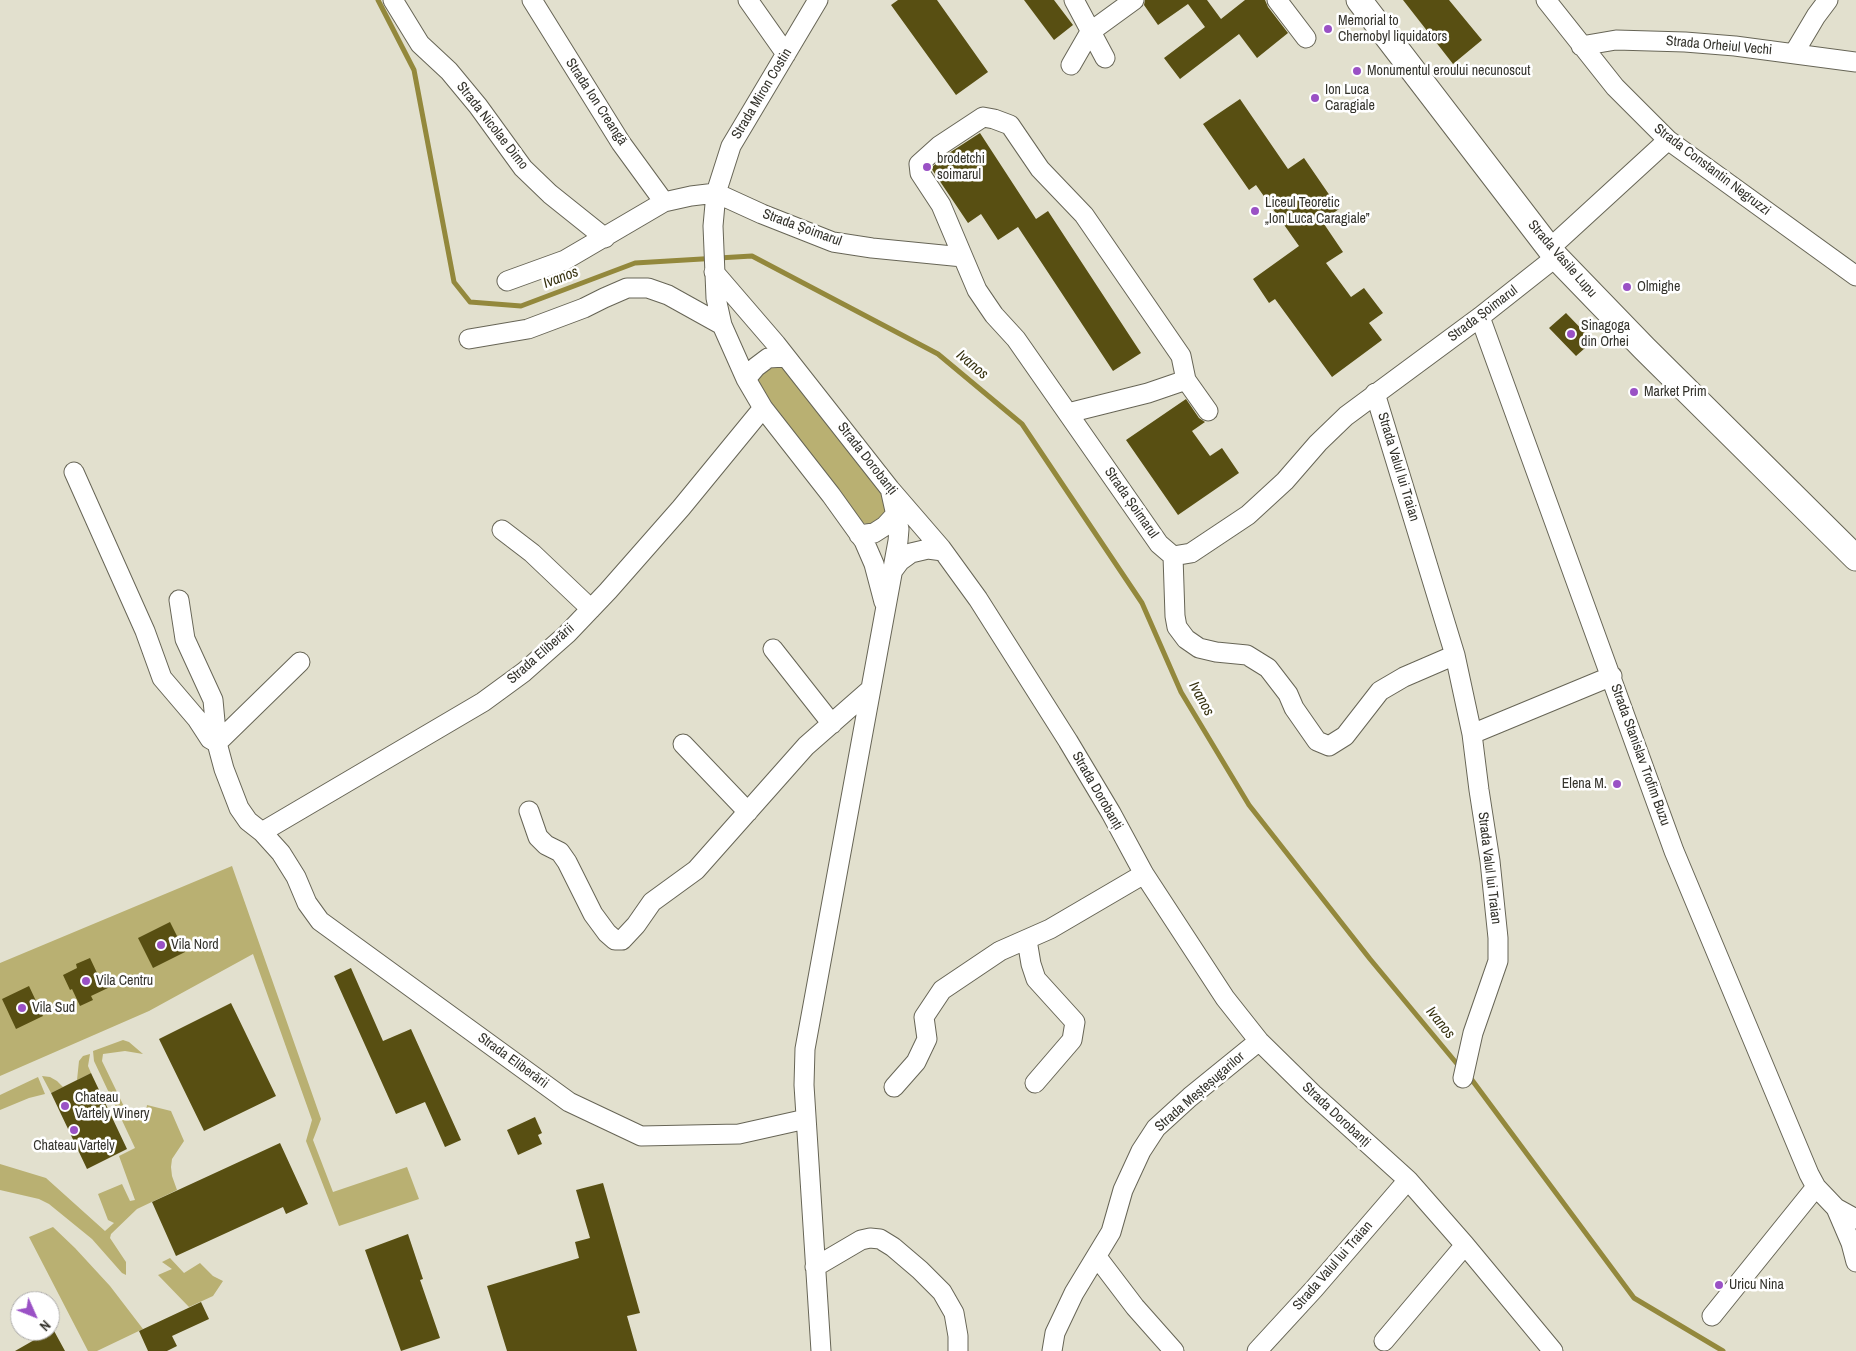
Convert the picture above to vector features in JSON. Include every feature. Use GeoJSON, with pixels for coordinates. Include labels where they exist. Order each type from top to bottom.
{"type":"FeatureCollection","features":[{"type":"Feature","properties":{"kind":"main road","name":"Strada Vasile Lupu"},"geometry":{"type":"LineString","coordinates":[[1358,0],[1552,253],[1644,348],[1856,558]]}},
{"type":"Feature","properties":{"kind":"street","name":"Strada Nicolae Dimo"},"geometry":{"type":"LineString","coordinates":[[393,0],[420,44],[449,71],[478,106],[523,168],[550,194],[605,238]]}},
{"type":"Feature","properties":{"kind":"street","name":"Strada Ion Creangă"},"geometry":{"type":"LineString","coordinates":[[532,0],[621,143],[664,202]]}},
{"type":"Feature","properties":{"kind":"street"},"geometry":{"type":"LineString","coordinates":[[748,0],[786,54]]}},
{"type":"Feature","properties":{"kind":"street","name":"Strada Miron Costin"},"geometry":{"type":"LineString","coordinates":[[716,193],[731,146],[818,0]]}},
{"type":"Feature","properties":{"kind":"street"},"geometry":{"type":"LineString","coordinates":[[1074,0],[1105,58]]}},
{"type":"Feature","properties":{"kind":"street"},"geometry":{"type":"LineString","coordinates":[[1071,66],[1090,32],[1134,0]]}},
{"type":"Feature","properties":{"kind":"street"},"geometry":{"type":"LineString","coordinates":[[1277,0],[1306,38]]}},
{"type":"Feature","properties":{"kind":"street","name":"Strada Constantin Negruzzi"},"geometry":{"type":"LineString","coordinates":[[1546,0],[1615,87],[1668,140],[1856,276]]}},
{"type":"Feature","properties":{"kind":"street"},"geometry":{"type":"LineString","coordinates":[[1794,53],[1828,0]]}},
{"type":"Feature","properties":{"kind":"street","name":"Strada Orheiul Vechi"},"geometry":{"type":"LineString","coordinates":[[1581,46],[1616,40],[1675,42],[1735,46],[1856,62]]}},
{"type":"Feature","properties":{"kind":"street"},"geometry":{"type":"LineString","coordinates":[[964,257],[941,205],[920,173],[919,164],[939,146],[983,117],[1010,125],[1040,169],[1084,215],[1181,356],[1186,380],[1208,412]]}},
{"type":"Feature","properties":{"kind":"street","name":"Strada Șoimarul"},"geometry":{"type":"LineString","coordinates":[[716,193],[762,214],[833,242],[872,248],[964,257],[977,290],[994,315],[1016,340],[1159,544],[1173,556],[1191,553],[1248,515],[1285,481],[1318,443],[1346,416],[1480,317],[1552,253],[1668,140]]}},
{"type":"Feature","properties":{"kind":"street"},"geometry":{"type":"LineString","coordinates":[[507,281],[565,260],[664,202],[716,193],[713,226],[714,272],[716,298],[722,325],[746,379],[763,408],[831,495],[864,542],[874,564],[885,605]]}},
{"type":"Feature","properties":{"kind":"street","name":"Strada Dorobanți"},"geometry":{"type":"LineString","coordinates":[[714,272],[786,356],[890,489],[943,551],[978,599],[1054,718],[1111,813],[1144,874],[1225,998],[1259,1041],[1313,1094],[1408,1180],[1465,1244],[1553,1351]]}},
{"type":"Feature","properties":{"kind":"street"},"geometry":{"type":"LineString","coordinates":[[469,339],[528,329],[584,308],[627,288],[648,288],[668,295],[722,325]]}},
{"type":"Feature","properties":{"kind":"street","name":"Strada Stanislav Trofim Buzu"},"geometry":{"type":"LineString","coordinates":[[1480,317],[1674,851],[1816,1187],[1836,1208],[1856,1219]]}},
{"type":"Feature","properties":{"kind":"street"},"geometry":{"type":"LineString","coordinates":[[746,379],[756,367],[768,358],[786,356]]}},
{"type":"Feature","properties":{"kind":"street"},"geometry":{"type":"LineString","coordinates":[[1068,413],[1148,393],[1186,380]]}},
{"type":"Feature","properties":{"kind":"street","name":"Strada Valul lui Traian"},"geometry":{"type":"LineString","coordinates":[[1375,394],[1455,655],[1472,734],[1490,861],[1498,938],[1498,961],[1473,1033],[1463,1078]]}},
{"type":"Feature","properties":{"kind":"street","name":"Strada Eliberării"},"geometry":{"type":"LineString","coordinates":[[262,832],[483,702],[524,672],[591,609],[681,508],[763,408]]}},
{"type":"Feature","properties":{"kind":"street"},"geometry":{"type":"LineString","coordinates":[[74,472],[145,631],[162,678],[197,719],[210,739],[217,743],[300,662]]}},
{"type":"Feature","properties":{"kind":"street"},"geometry":{"type":"LineString","coordinates":[[821,1351],[806,1119],[805,1049],[899,529],[890,489]]}},
{"type":"Feature","properties":{"kind":"street"},"geometry":{"type":"LineString","coordinates":[[859,535],[874,533],[885,526],[896,514]]}},
{"type":"Feature","properties":{"kind":"street"},"geometry":{"type":"LineString","coordinates":[[502,530],[532,553],[591,609]]}},
{"type":"Feature","properties":{"kind":"street"},"geometry":{"type":"LineString","coordinates":[[891,573],[900,561],[911,553],[928,549],[943,551]]}},
{"type":"Feature","properties":{"kind":"street"},"geometry":{"type":"LineString","coordinates":[[1173,556],[1174,616],[1177,627],[1186,639],[1199,648],[1216,652],[1247,655],[1268,668],[1288,694],[1294,708],[1317,741],[1329,746],[1345,736],[1380,691],[1404,677],[1455,655]]}},
{"type":"Feature","properties":{"kind":"street","name":"Strada Eliberării"},"geometry":{"type":"LineString","coordinates":[[178,600],[185,639],[213,700],[217,743],[238,808],[248,821],[262,832],[281,853],[296,877],[307,903],[320,921],[569,1102],[641,1136],[739,1134],[806,1119]]}},
{"type":"Feature","properties":{"kind":"street"},"geometry":{"type":"LineString","coordinates":[[773,649],[832,724]]}},
{"type":"Feature","properties":{"kind":"street"},"geometry":{"type":"LineString","coordinates":[[1472,734],[1612,676]]}},
{"type":"Feature","properties":{"kind":"street"},"geometry":{"type":"LineString","coordinates":[[529,810],[538,837],[546,846],[560,852],[567,862],[592,914],[615,940],[622,940],[636,925],[652,902],[696,870],[806,746],[871,689]]}},
{"type":"Feature","properties":{"kind":"street"},"geometry":{"type":"LineString","coordinates":[[682,744],[748,812]]}},
{"type":"Feature","properties":{"kind":"street"},"geometry":{"type":"LineString","coordinates":[[894,1087],[916,1062],[927,1039],[924,1017],[942,990],[1000,952],[1050,929],[1144,874]]}},
{"type":"Feature","properties":{"kind":"street"},"geometry":{"type":"LineString","coordinates":[[1027,940],[1036,979],[1075,1022],[1072,1040],[1035,1083]]}},
{"type":"Feature","properties":{"kind":"street","name":"Strada Meșteșugarilor"},"geometry":{"type":"LineString","coordinates":[[1052,1351],[1055,1334],[1059,1325],[1074,1293],[1111,1232],[1123,1190],[1141,1151],[1156,1128],[1190,1097],[1259,1041]]}},
{"type":"Feature","properties":{"kind":"street","name":"Strada Valul lui Traian"},"geometry":{"type":"LineString","coordinates":[[1257,1351],[1314,1289],[1408,1180]]}},
{"type":"Feature","properties":{"kind":"street"},"geometry":{"type":"LineString","coordinates":[[1712,1316],[1816,1187]]}},
{"type":"Feature","properties":{"kind":"street"},"geometry":{"type":"LineString","coordinates":[[1836,1208],[1851,1243],[1856,1262]]}},
{"type":"Feature","properties":{"kind":"street"},"geometry":{"type":"LineString","coordinates":[[815,1267],[861,1240],[880,1238],[920,1270],[942,1292],[954,1313],[958,1336],[958,1351]]}},
{"type":"Feature","properties":{"kind":"street"},"geometry":{"type":"LineString","coordinates":[[1384,1341],[1465,1244]]}},
{"type":"Feature","properties":{"kind":"street"},"geometry":{"type":"LineString","coordinates":[[1097,1257],[1135,1307],[1174,1351]]}},
{"type":"Feature","properties":{"kind":"shaded area"},"geometry":{"type":"Polygon","coordinates":[[[783,365],[887,501],[887,514],[870,525],[860,522],[759,390],[758,378],[768,366],[783,365]]]}},
{"type":"Feature","properties":{"kind":"shaded area"},"geometry":{"type":"Polygon","coordinates":[[[232,866],[321,1119],[313,1140],[333,1192],[407,1167],[419,1199],[339,1226],[306,1141],[312,1120],[253,954],[149,1011],[0,1076],[0,963],[232,866]]]}},
{"type":"Feature","properties":{"kind":"shaded area"},"geometry":{"type":"Polygon","coordinates":[[[123,1040],[129,1042],[143,1054],[125,1051],[103,1054],[102,1061],[130,1119],[146,1112],[147,1105],[171,1111],[184,1141],[172,1159],[172,1176],[177,1190],[137,1209],[111,1234],[110,1238],[126,1262],[126,1275],[122,1273],[92,1239],[49,1204],[39,1199],[0,1190],[0,1164],[46,1178],[105,1231],[114,1223],[108,1220],[98,1194],[122,1184],[130,1201],[135,1200],[119,1156],[135,1148],[94,1061],[93,1051],[123,1040]]]}},
{"type":"Feature","properties":{"kind":"shaded area"},"geometry":{"type":"Polygon","coordinates":[[[90,1054],[88,1066],[91,1073],[77,1080],[79,1061],[83,1056],[90,1054]]]}},
{"type":"Feature","properties":{"kind":"shaded area"},"geometry":{"type":"Polygon","coordinates":[[[42,1076],[50,1077],[63,1087],[51,1093],[42,1076]]]}},
{"type":"Feature","properties":{"kind":"shaded area"},"geometry":{"type":"Polygon","coordinates":[[[38,1077],[45,1094],[29,1098],[0,1110],[0,1095],[38,1077]]]}},
{"type":"Feature","properties":{"kind":"shaded area"},"geometry":{"type":"Polygon","coordinates":[[[53,1227],[110,1286],[143,1329],[97,1351],[88,1351],[60,1297],[60,1291],[57,1291],[29,1237],[53,1227]]]}},
{"type":"Feature","properties":{"kind":"shaded area"},"geometry":{"type":"Polygon","coordinates":[[[170,1258],[184,1273],[200,1263],[213,1276],[223,1281],[213,1296],[189,1307],[158,1275],[172,1269],[162,1262],[170,1258]]]}},
{"type":"Feature","properties":{"kind":"building"},"geometry":{"type":"Polygon","coordinates":[[[898,0],[937,0],[988,72],[956,95],[891,5],[898,0]]]}},
{"type":"Feature","properties":{"kind":"building"},"geometry":{"type":"Polygon","coordinates":[[[1024,0],[1054,0],[1073,25],[1054,40],[1024,0]]]}},
{"type":"Feature","properties":{"kind":"building"},"geometry":{"type":"Polygon","coordinates":[[[1145,0],[1207,0],[1221,19],[1245,0],[1265,0],[1268,7],[1288,33],[1257,58],[1239,34],[1180,79],[1164,58],[1205,27],[1188,4],[1158,25],[1144,5],[1145,0]]]}},
{"type":"Feature","properties":{"kind":"building"},"geometry":{"type":"Polygon","coordinates":[[[1403,0],[1449,0],[1482,40],[1453,64],[1403,0]]]}},
{"type":"Feature","properties":{"kind":"building"},"geometry":{"type":"Polygon","coordinates":[[[1240,99],[1288,169],[1304,158],[1339,209],[1322,221],[1343,252],[1326,263],[1351,297],[1364,288],[1383,313],[1369,323],[1382,340],[1332,377],[1275,299],[1269,303],[1253,279],[1299,246],[1256,185],[1249,190],[1203,124],[1240,99]]]}},
{"type":"Feature","properties":{"kind":"building"},"geometry":{"type":"Polygon","coordinates":[[[980,133],[1036,219],[1048,211],[1141,353],[1113,371],[1018,227],[998,240],[981,214],[968,223],[931,168],[946,155],[980,133]]]}},
{"type":"Feature","properties":{"kind":"building","name":"Sinagoga din Orhei"},"geometry":{"type":"Polygon","coordinates":[[[1566,313],[1593,341],[1576,356],[1549,328],[1566,313]]]}},
{"type":"Feature","properties":{"kind":"building"},"geometry":{"type":"Polygon","coordinates":[[[1186,399],[1199,418],[1205,422],[1192,431],[1210,456],[1222,448],[1239,473],[1178,515],[1126,440],[1186,399]]]}},
{"type":"Feature","properties":{"kind":"building","name":"Vila Nord"},"geometry":{"type":"Polygon","coordinates":[[[170,922],[185,952],[153,968],[138,938],[170,922]]]}},
{"type":"Feature","properties":{"kind":"building","name":"Vila Centru"},"geometry":{"type":"Polygon","coordinates":[[[90,958],[98,975],[103,972],[110,987],[91,996],[93,1000],[80,1006],[63,975],[77,968],[76,964],[90,958]]]}},
{"type":"Feature","properties":{"kind":"building"},"geometry":{"type":"Polygon","coordinates":[[[351,968],[383,1041],[411,1029],[461,1140],[445,1147],[425,1102],[396,1114],[334,976],[351,968]]]}},
{"type":"Feature","properties":{"kind":"building","name":"Vila Sud"},"geometry":{"type":"Polygon","coordinates":[[[29,986],[43,1016],[16,1029],[2,999],[29,986]]]}},
{"type":"Feature","properties":{"kind":"building"},"geometry":{"type":"Polygon","coordinates":[[[231,1003],[276,1096],[204,1131],[159,1039],[231,1003]]]}},
{"type":"Feature","properties":{"kind":"building"},"geometry":{"type":"Polygon","coordinates":[[[91,1073],[127,1149],[87,1169],[51,1093],[91,1073]]]}},
{"type":"Feature","properties":{"kind":"building"},"geometry":{"type":"Polygon","coordinates":[[[535,1117],[542,1133],[538,1135],[542,1144],[518,1155],[507,1130],[535,1117]]]}},
{"type":"Feature","properties":{"kind":"building"},"geometry":{"type":"Polygon","coordinates":[[[280,1143],[308,1204],[286,1214],[283,1207],[176,1256],[152,1202],[280,1143]]]}},
{"type":"Feature","properties":{"kind":"building"},"geometry":{"type":"Polygon","coordinates":[[[603,1183],[640,1313],[627,1316],[637,1351],[507,1351],[487,1286],[579,1258],[575,1242],[590,1238],[576,1190],[603,1183]]]}},
{"type":"Feature","properties":{"kind":"building"},"geometry":{"type":"Polygon","coordinates":[[[408,1234],[423,1279],[420,1280],[440,1338],[401,1351],[365,1250],[408,1234]]]}},
{"type":"Feature","properties":{"kind":"building"},"geometry":{"type":"Polygon","coordinates":[[[201,1302],[209,1319],[172,1336],[177,1346],[167,1351],[148,1351],[139,1331],[201,1302]]]}},
{"type":"Feature","properties":{"kind":"building"},"geometry":{"type":"Polygon","coordinates":[[[32,1341],[60,1341],[65,1351],[15,1351],[32,1341]]]}},
{"type":"Feature","properties":{"kind":"waterway","name":"Ivanos"},"geometry":{"type":"LineString","coordinates":[[378,0],[414,70],[454,282],[470,302],[521,306],[635,263],[752,256],[938,354],[1022,424],[1142,603],[1181,692],[1249,805],[1370,959],[1458,1065]]}},
{"type":"Feature","properties":{"kind":"waterway","name":"Ivanos"},"geometry":{"type":"LineString","coordinates":[[1472,1080],[1634,1298],[1723,1351]]}},
{"type":"Feature","properties":{"kind":"place","name":"Memorial to Chernobyl liquidators"},"geometry":{"type":"Point","coordinates":[1328,29]}},
{"type":"Feature","properties":{"kind":"place","name":"Monumentul eroului necunoscut"},"geometry":{"type":"Point","coordinates":[1357,71]}},
{"type":"Feature","properties":{"kind":"place","name":"Ion Luca Caragiale"},"geometry":{"type":"Point","coordinates":[1315,98]}},
{"type":"Feature","properties":{"kind":"place","name":"brodetchi soimarul"},"geometry":{"type":"Point","coordinates":[927,167]}},
{"type":"Feature","properties":{"kind":"place","name":"Liceul Teoretic „Ion Luca Caragiale”"},"geometry":{"type":"Point","coordinates":[1255,211]}},
{"type":"Feature","properties":{"kind":"place","name":"Olmighe"},"geometry":{"type":"Point","coordinates":[1627,287]}},
{"type":"Feature","properties":{"kind":"place","name":"Sinagoga din Orhei"},"geometry":{"type":"Point","coordinates":[1571,334]}},
{"type":"Feature","properties":{"kind":"place","name":"Market Prim"},"geometry":{"type":"Point","coordinates":[1634,392]}},
{"type":"Feature","properties":{"kind":"place","name":"Elena M."},"geometry":{"type":"Point","coordinates":[1617,784]}},
{"type":"Feature","properties":{"kind":"place","name":"Vila Nord"},"geometry":{"type":"Point","coordinates":[161,945]}},
{"type":"Feature","properties":{"kind":"place","name":"Vila Centru"},"geometry":{"type":"Point","coordinates":[86,981]}},
{"type":"Feature","properties":{"kind":"place","name":"Vila Sud"},"geometry":{"type":"Point","coordinates":[22,1008]}},
{"type":"Feature","properties":{"kind":"place","name":"Chateau Vartely Winery"},"geometry":{"type":"Point","coordinates":[65,1106]}},
{"type":"Feature","properties":{"kind":"place","name":"Chateau Vartely"},"geometry":{"type":"Point","coordinates":[74,1130]}},
{"type":"Feature","properties":{"kind":"place","name":"Uricu Nina"},"geometry":{"type":"Point","coordinates":[1719,1285]}}]}
